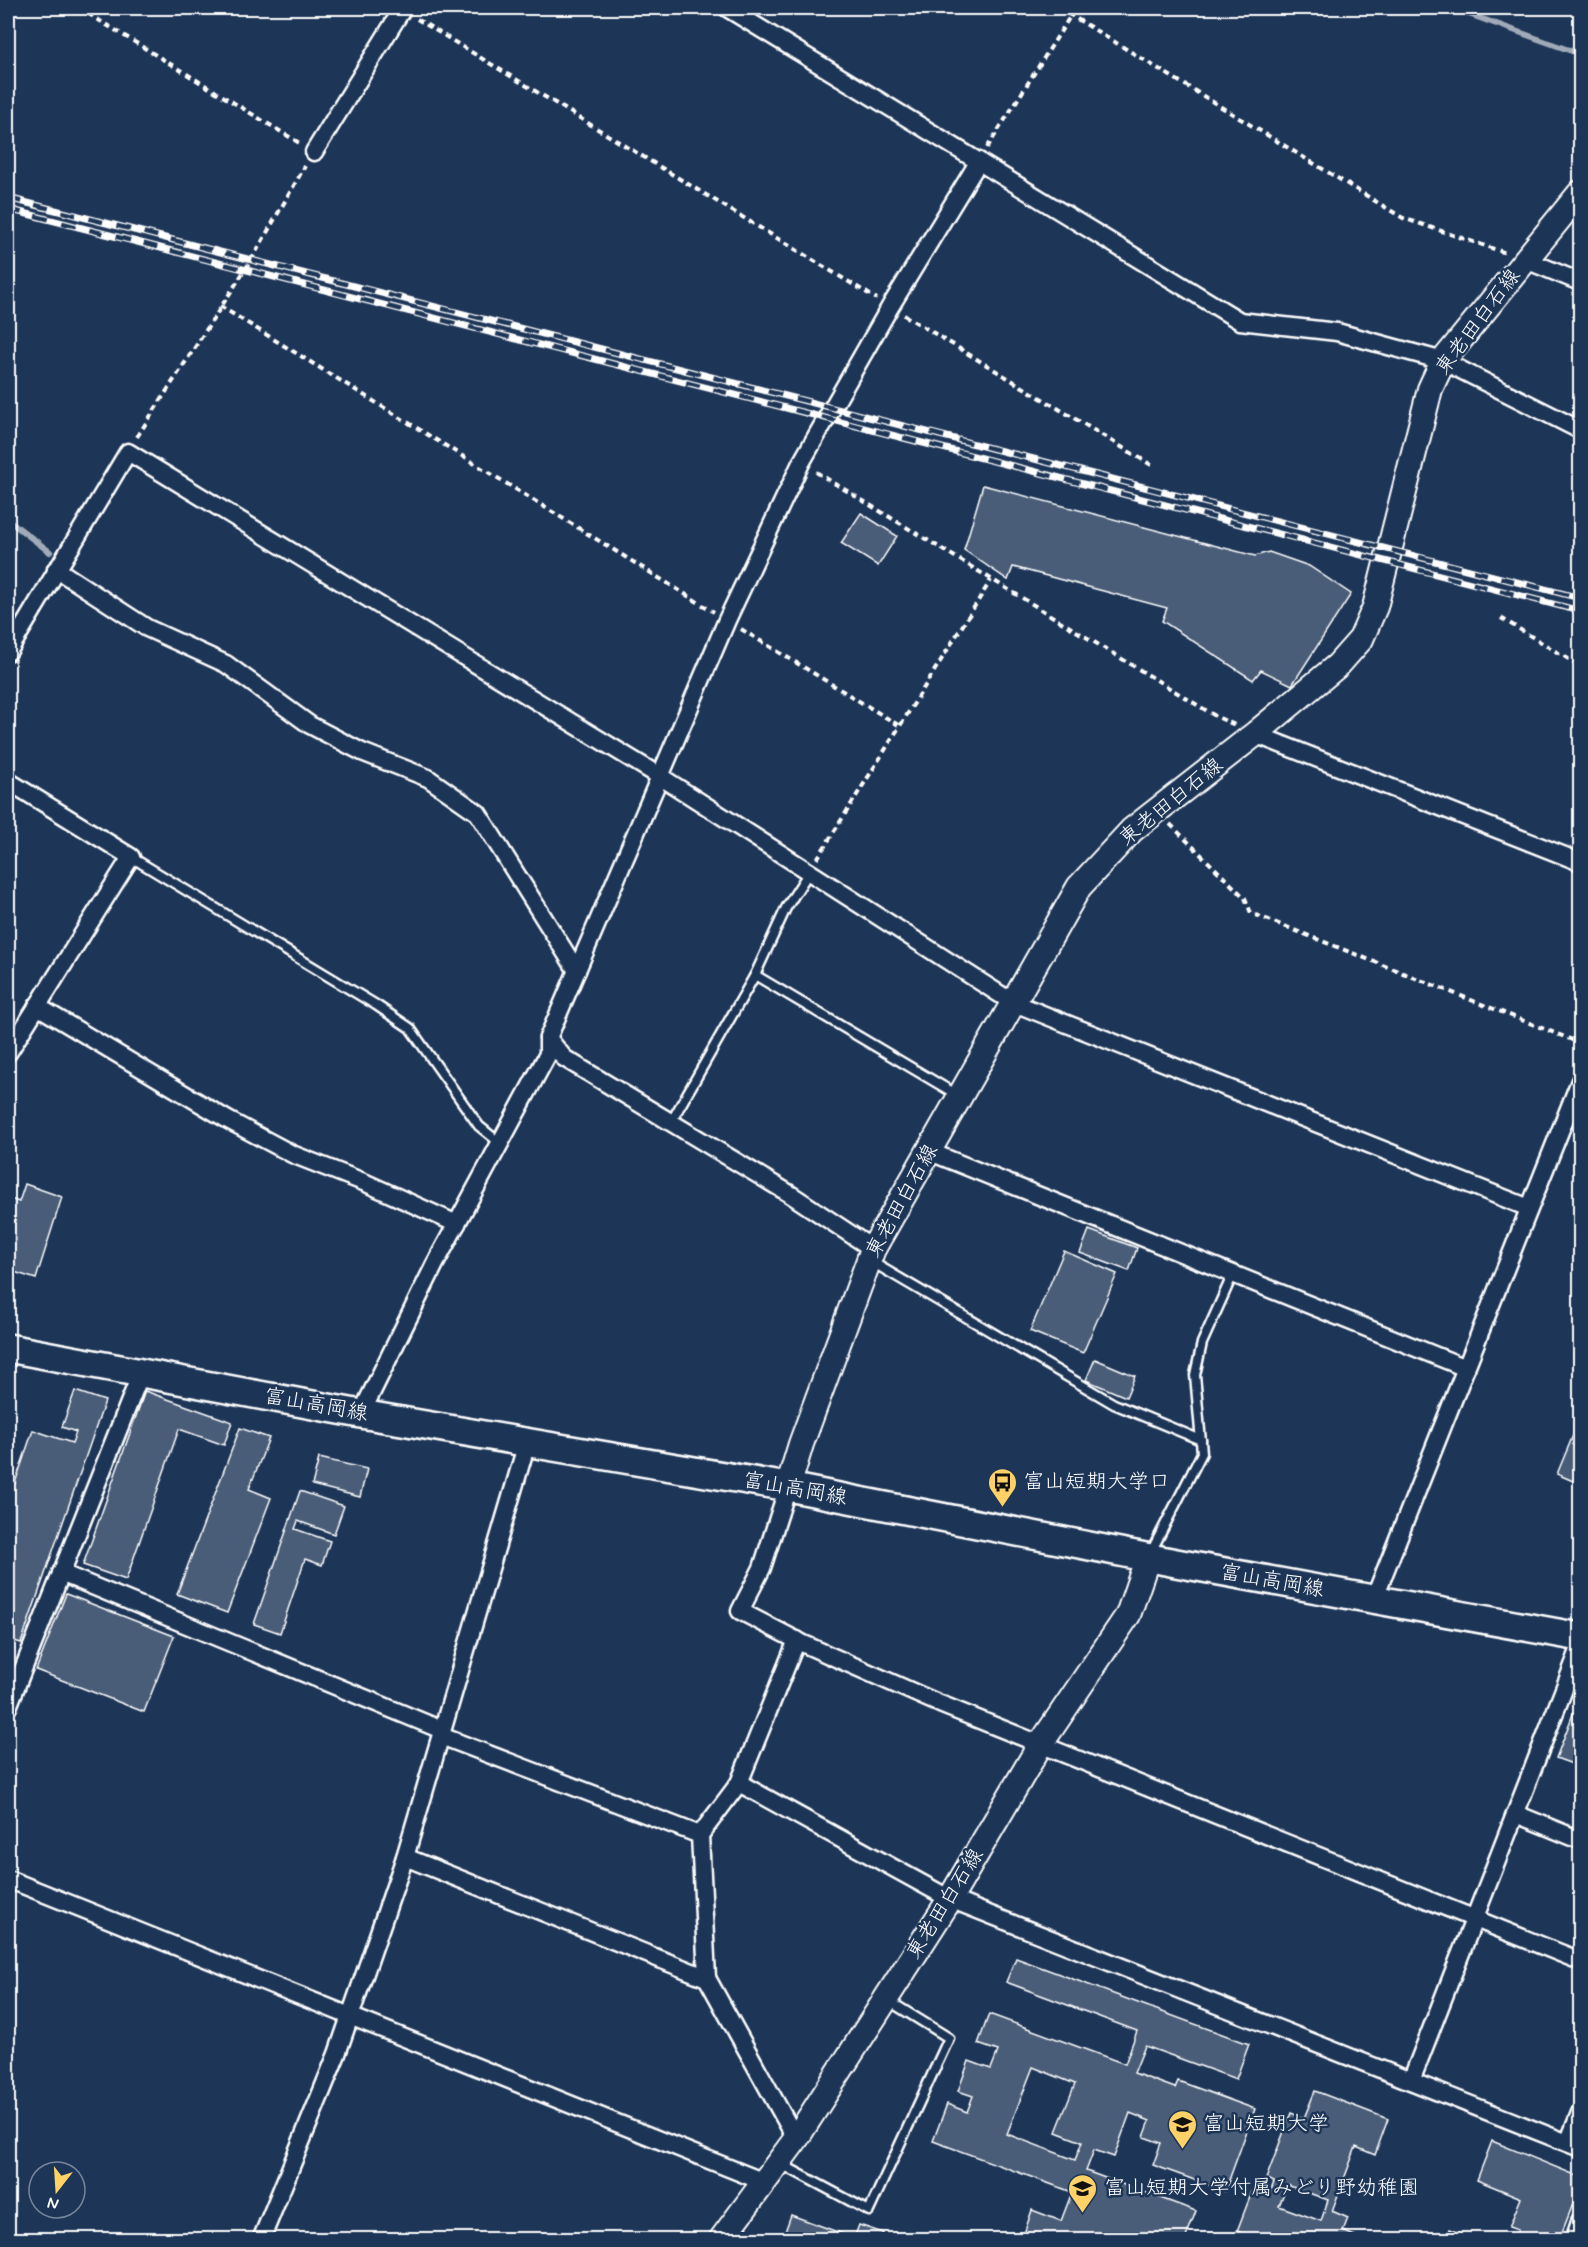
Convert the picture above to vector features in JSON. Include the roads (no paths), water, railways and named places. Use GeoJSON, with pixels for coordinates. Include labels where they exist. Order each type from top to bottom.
{"type":"FeatureCollection","features":[{"type":"Feature","properties":{"kind":"main road","name":"東老田白石線"},"geometry":{"type":"LineString","coordinates":[[788,1487],[801,1444],[871,1255],[1079,887],[1131,830],[1255,734],[1338,665],[1361,639],[1375,607],[1430,389],[1443,361],[1581,193]]}},
{"type":"Feature","properties":{"kind":"main road","name":"富山高岡線"},"geometry":{"type":"LineString","coordinates":[[8,1348],[361,1414],[788,1487],[1148,1557],[1581,1637]]}},
{"type":"Feature","properties":{"kind":"main road","name":"東老田白石線"},"geometry":{"type":"LineString","coordinates":[[721,2240],[796,2139],[950,1899],[1040,1745],[1128,1614],[1148,1557]]}},
{"type":"Feature","properties":{"kind":"street"},"geometry":{"type":"LineString","coordinates":[[314,152],[402,8]]}},
{"type":"Feature","properties":{"kind":"street"},"geometry":{"type":"LineString","coordinates":[[727,8],[1240,321],[1337,332],[1443,361],[1581,430]]}},
{"type":"Feature","properties":{"kind":"street"},"geometry":{"type":"LineString","coordinates":[[361,1414],[457,1224],[548,1054],[548,1038],[727,620],[801,463],[890,307],[979,161]]}},
{"type":"Feature","properties":{"kind":"street"},"geometry":{"type":"LineString","coordinates":[[1526,260],[1581,282]]}},
{"type":"Feature","properties":{"kind":"street"},"geometry":{"type":"LineString","coordinates":[[8,652],[128,452],[661,777],[1012,1002],[1529,1208]]}},
{"type":"Feature","properties":{"kind":"street"},"geometry":{"type":"LineString","coordinates":[[57,569],[147,628],[226,664],[310,725],[362,752],[428,778],[478,813],[577,971]]}},
{"type":"Feature","properties":{"kind":"street"},"geometry":{"type":"LineString","coordinates":[[1255,734],[1581,862]]}},
{"type":"Feature","properties":{"kind":"street"},"geometry":{"type":"LineString","coordinates":[[8,782],[131,857],[8,1053]]}},
{"type":"Feature","properties":{"kind":"street"},"geometry":{"type":"LineString","coordinates":[[37,1006],[228,1120],[283,1149],[457,1224]]}},
{"type":"Feature","properties":{"kind":"street"},"geometry":{"type":"LineString","coordinates":[[548,1038],[564,1058],[790,1194],[871,1255]]}},
{"type":"Feature","properties":{"kind":"street"},"geometry":{"type":"LineString","coordinates":[[1374,1599],[1581,1082]]}},
{"type":"Feature","properties":{"kind":"street"},"geometry":{"type":"LineString","coordinates":[[928,1151],[1466,1368]]}},
{"type":"Feature","properties":{"kind":"street"},"geometry":{"type":"LineString","coordinates":[[8,1707],[141,1372]]}},
{"type":"Feature","properties":{"kind":"street"},"geometry":{"type":"LineString","coordinates":[[261,2240],[337,2054],[405,1857],[527,1443]]}},
{"type":"Feature","properties":{"kind":"street"},"geometry":{"type":"LineString","coordinates":[[788,1487],[762,1568],[740,1611],[797,1640],[1040,1745],[1581,1961]]}},
{"type":"Feature","properties":{"kind":"street"},"geometry":{"type":"LineString","coordinates":[[61,1573],[442,1733],[699,1835]]}},
{"type":"Feature","properties":{"kind":"street"},"geometry":{"type":"LineString","coordinates":[[796,2139],[707,1978],[699,1835],[739,1783],[797,1640]]}},
{"type":"Feature","properties":{"kind":"street"},"geometry":{"type":"LineString","coordinates":[[1411,2081],[1581,1648]]}},
{"type":"Feature","properties":{"kind":"street"},"geometry":{"type":"LineString","coordinates":[[739,1783],[950,1899],[1574,2146],[1581,2113]]}},
{"type":"Feature","properties":{"kind":"street"},"geometry":{"type":"LineString","coordinates":[[1516,1814],[1581,1840]]}},
{"type":"Feature","properties":{"kind":"street"},"geometry":{"type":"LineString","coordinates":[[405,1857],[707,1978]]}},
{"type":"Feature","properties":{"kind":"street"},"geometry":{"type":"LineString","coordinates":[[8,1880],[350,2016],[771,2172]]}},
{"type":"Feature","properties":{"kind":"street"},"geometry":{"type":"LineString","coordinates":[[1574,2240],[1581,2222]]}},
{"type":"Feature","properties":{"kind":"lane"},"geometry":{"type":"LineString","coordinates":[[131,857],[376,1005],[410,1028],[479,1126],[500,1143]]}},
{"type":"Feature","properties":{"kind":"lane"},"geometry":{"type":"LineString","coordinates":[[671,1122],[754,975],[786,908],[809,872]]}},
{"type":"Feature","properties":{"kind":"lane"},"geometry":{"type":"LineString","coordinates":[[754,975],[959,1096]]}},
{"type":"Feature","properties":{"kind":"lane"},"geometry":{"type":"LineString","coordinates":[[871,1255],[1114,1404],[1201,1440]]}},
{"type":"Feature","properties":{"kind":"lane"},"geometry":{"type":"LineString","coordinates":[[1148,1557],[1202,1453],[1195,1375],[1202,1343],[1233,1274]]}},
{"type":"Feature","properties":{"kind":"lane"},"geometry":{"type":"LineString","coordinates":[[771,2172],[869,2211],[949,2038],[886,1999]]}},
{"type":"Feature","properties":{"kind":"waterway"},"geometry":{"type":"LineString","coordinates":[[1452,8],[1580,54]]}},
{"type":"Feature","properties":{"kind":"waterway"},"geometry":{"type":"LineString","coordinates":[[8,520],[50,552]]}},
{"type":"Feature","properties":{"kind":"railway"},"geometry":{"type":"LineString","coordinates":[[8,198],[1580,598]]}},
{"type":"Feature","properties":{"kind":"railway"},"geometry":{"type":"LineString","coordinates":[[8,209],[1580,611]]}},
{"type":"Feature","properties":{"kind":"place","name":"富山短期大学口"},"geometry":{"type":"Point","coordinates":[1002,1508]}},
{"type":"Feature","properties":{"kind":"place","name":"富山短期大学"},"geometry":{"type":"Point","coordinates":[1182,2150]}},
{"type":"Feature","properties":{"kind":"place","name":"富山短期大学付属みどり野幼稚園"},"geometry":{"type":"Point","coordinates":[1083,2214]}}]}
